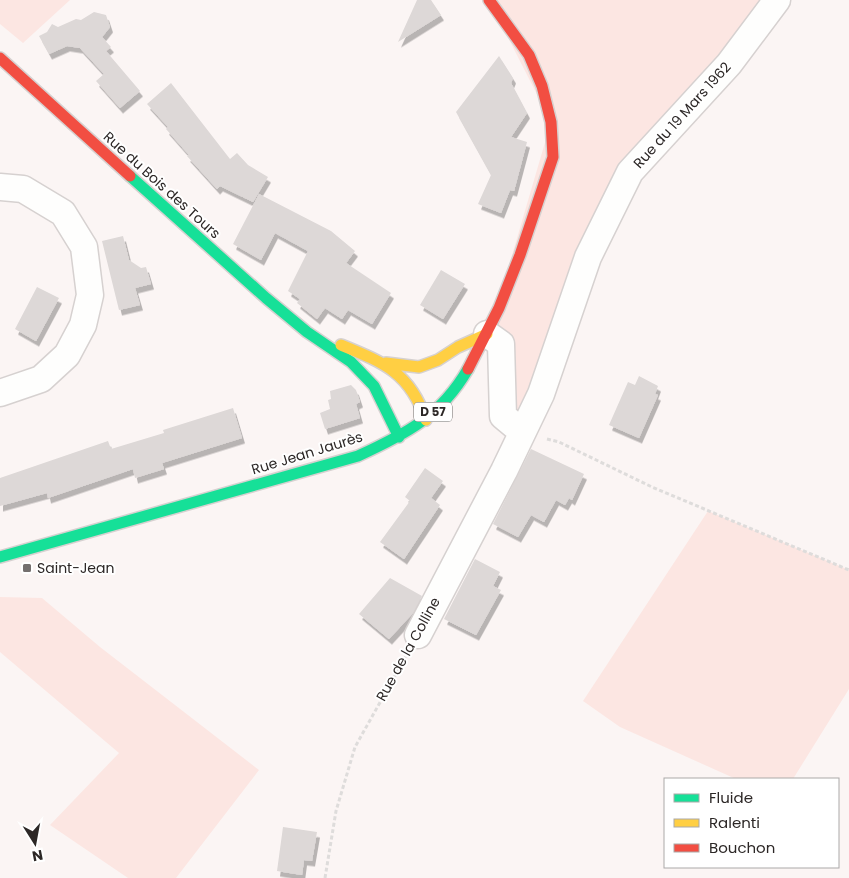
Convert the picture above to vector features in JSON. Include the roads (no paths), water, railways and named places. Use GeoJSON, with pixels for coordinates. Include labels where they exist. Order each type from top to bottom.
{"type":"FeatureCollection","features":[{"type":"Feature","properties":{"kind":"main road","name":"Rue Jean Jaurès"},"geometry":{"type":"LineString","coordinates":[[0,557],[358,456],[399,437],[426,420],[455,391],[487,334],[520,256],[553,156],[551,122],[539,78],[529,55],[489,0]]}},
{"type":"Feature","properties":{"kind":"main road","name":"Rue du Bois des Tours"},"geometry":{"type":"LineString","coordinates":[[0,58],[156,201],[307,332]]}},
{"type":"Feature","properties":{"kind":"main road"},"geometry":{"type":"LineString","coordinates":[[307,332],[386,363],[419,367],[438,360],[458,347],[487,334]]}},
{"type":"Feature","properties":{"kind":"main road"},"geometry":{"type":"LineString","coordinates":[[307,332],[351,362],[374,386],[399,437]]}},
{"type":"Feature","properties":{"kind":"main road"},"geometry":{"type":"LineString","coordinates":[[386,363],[420,398],[426,420]]}},
{"type":"Feature","properties":{"kind":"street","name":"Rue du 19 Mars 1962"},"geometry":{"type":"LineString","coordinates":[[521,431],[541,394],[588,257],[630,172],[729,64],[777,0]]}},
{"type":"Feature","properties":{"kind":"street"},"geometry":{"type":"LineString","coordinates":[[0,187],[23,189],[63,213],[84,246],[90,294],[84,325],[67,355],[41,379],[0,393]]}},
{"type":"Feature","properties":{"kind":"street"},"geometry":{"type":"LineString","coordinates":[[487,334],[501,344],[503,416],[521,431]]}},
{"type":"Feature","properties":{"kind":"street","name":"Rue de la Colline"},"geometry":{"type":"LineString","coordinates":[[418,635],[504,471],[521,431]]}},
{"type":"Feature","properties":{"kind":"place","name":"Saint-Jean"},"geometry":{"type":"Point","coordinates":[27,568]}}]}
